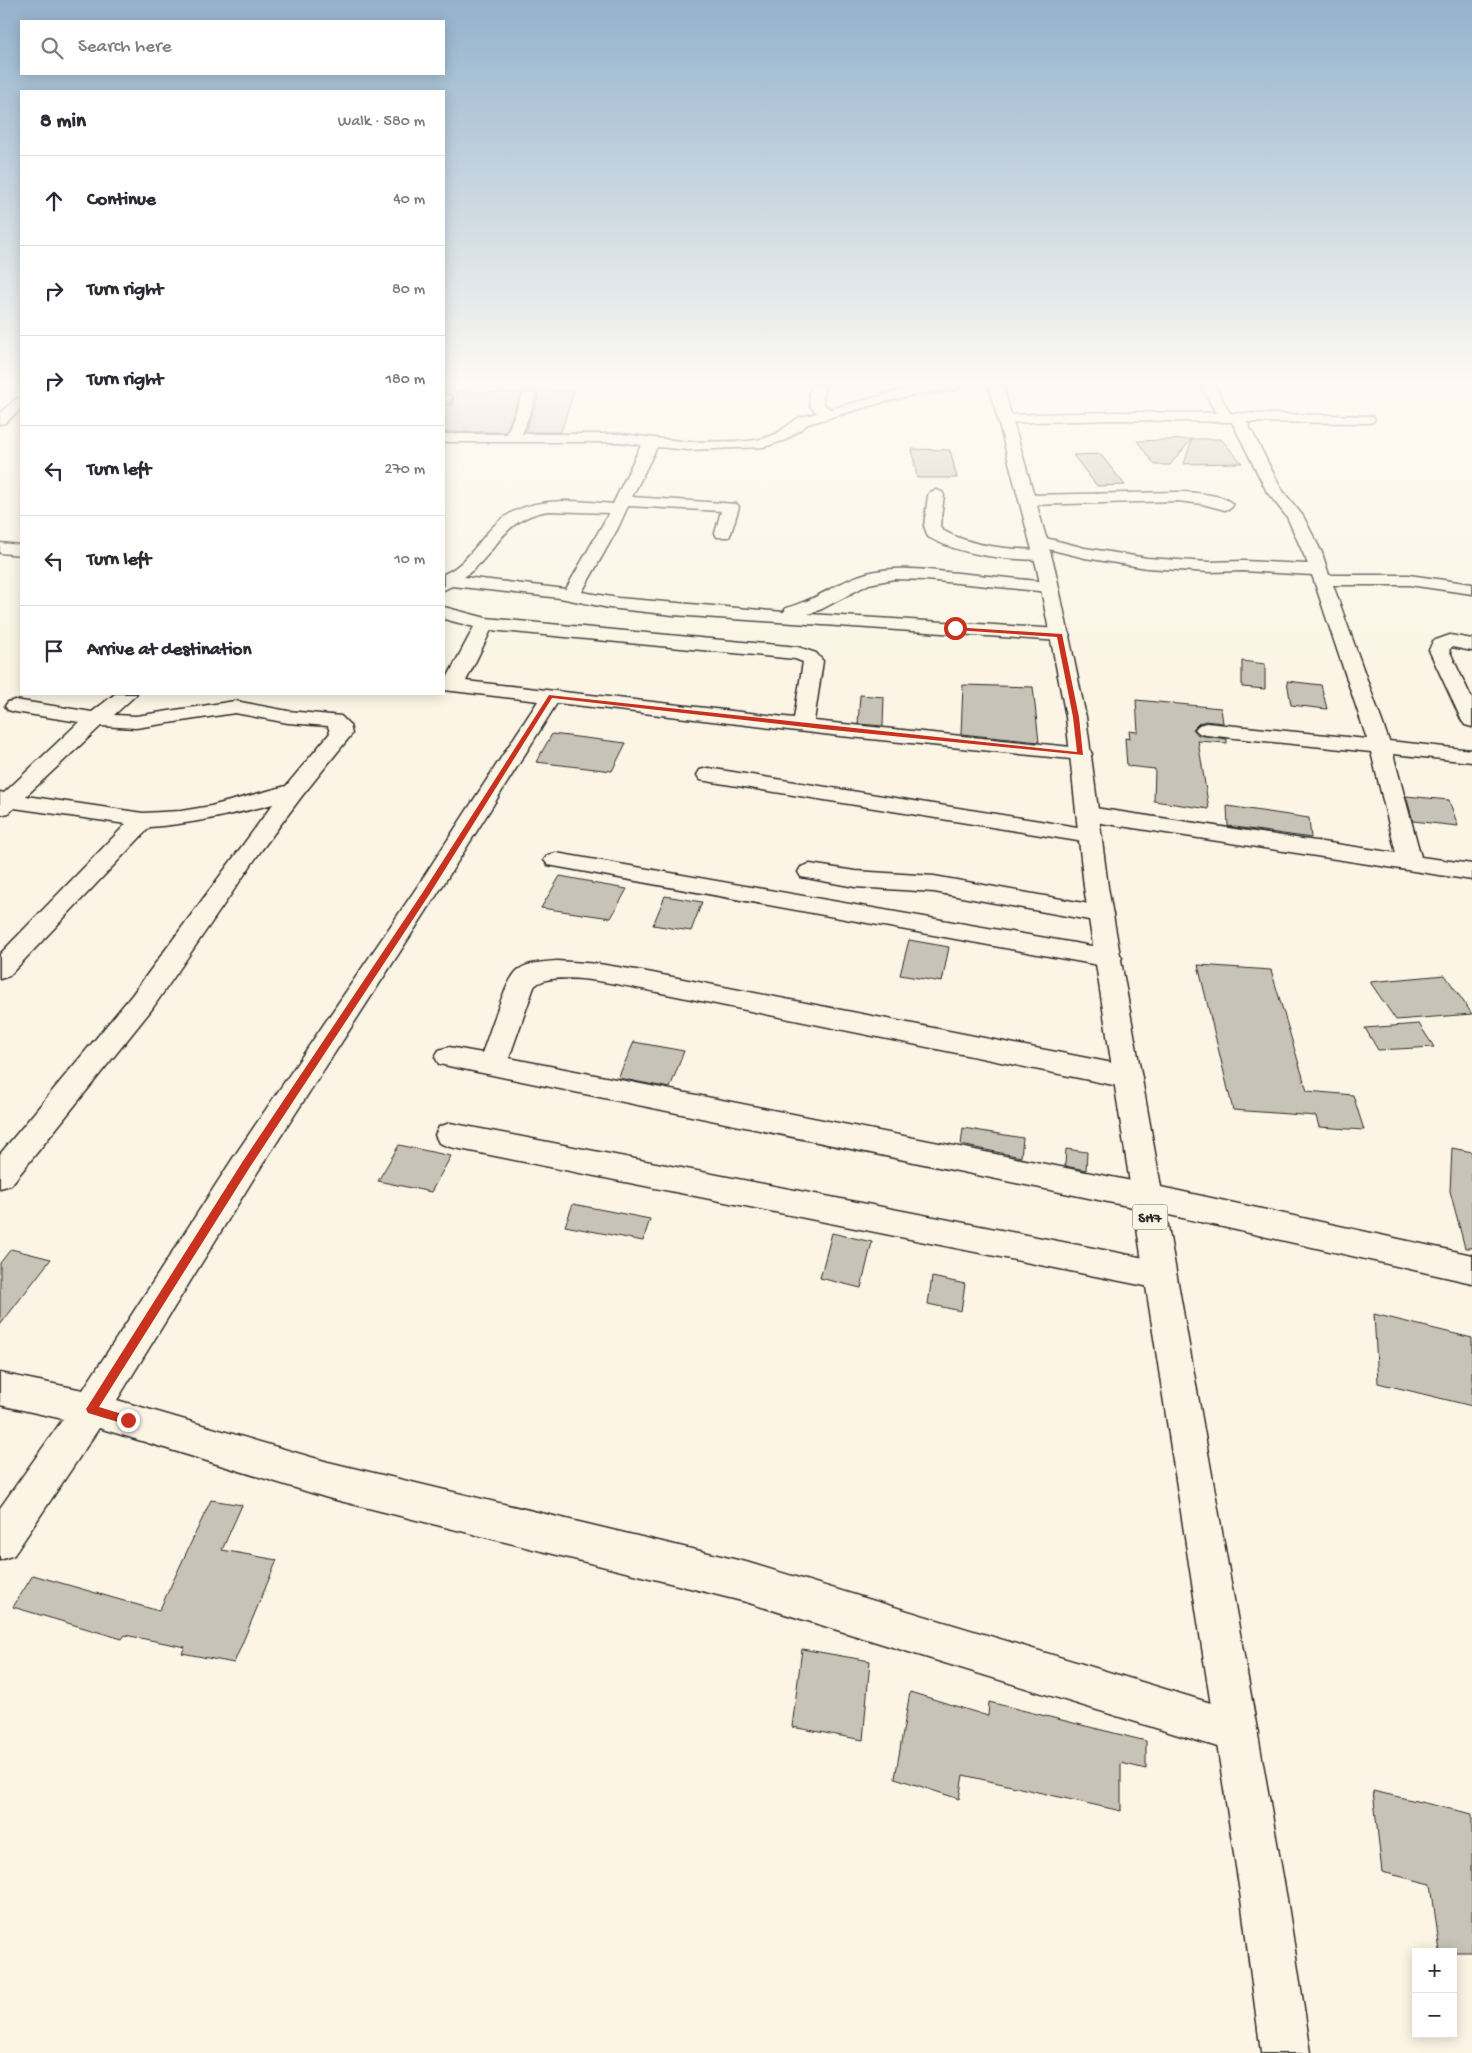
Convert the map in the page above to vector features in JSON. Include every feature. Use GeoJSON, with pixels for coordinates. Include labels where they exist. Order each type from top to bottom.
{"type":"FeatureCollection","features":[{"type":"Feature","properties":{"kind":"street"},"geometry":{"type":"LineString","coordinates":[[571,595],[610,528],[632,482]]}},
{"type":"Feature","properties":{"kind":"street","name":"SH7"},"geometry":{"type":"LineString","coordinates":[[1023,482],[1049,586],[1076,717],[1100,914],[1110,958],[1147,1197],[1237,1732],[1286,2053]]}},
{"type":"Feature","properties":{"kind":"street"},"geometry":{"type":"LineString","coordinates":[[1269,482],[1295,516],[1321,575],[1380,747],[1411,863]]}},
{"type":"Feature","properties":{"kind":"street"},"geometry":{"type":"LineString","coordinates":[[936,495],[932,526],[934,533],[954,543],[1004,554],[1040,548],[1147,563],[1209,567],[1243,566],[1321,575],[1408,580],[1472,589]]}},
{"type":"Feature","properties":{"kind":"street"},"geometry":{"type":"LineString","coordinates":[[1028,500],[1166,497],[1196,498],[1215,501],[1225,505]]}},
{"type":"Feature","properties":{"kind":"street"},"geometry":{"type":"LineString","coordinates":[[445,581],[460,572],[473,560],[511,518],[538,508],[622,505],[731,507],[723,534]]}},
{"type":"Feature","properties":{"kind":"street"},"geometry":{"type":"LineString","coordinates":[[0,548],[20,550]]}},
{"type":"Feature","properties":{"kind":"street"},"geometry":{"type":"LineString","coordinates":[[769,617],[810,609],[858,582],[894,574],[923,574],[1049,586]]}},
{"type":"Feature","properties":{"kind":"street"},"geometry":{"type":"LineString","coordinates":[[445,582],[571,595],[585,600],[616,604],[769,617],[1060,635]]}},
{"type":"Feature","properties":{"kind":"street"},"geometry":{"type":"LineString","coordinates":[[445,613],[484,624],[798,653],[809,657],[813,661],[803,725]]}},
{"type":"Feature","properties":{"kind":"street"},"geometry":{"type":"LineString","coordinates":[[484,624],[449,684],[803,725],[1081,754]]}},
{"type":"Feature","properties":{"kind":"street"},"geometry":{"type":"LineString","coordinates":[[1472,645],[1450,641],[1440,645],[1439,650],[1472,721]]}},
{"type":"Feature","properties":{"kind":"street"},"geometry":{"type":"LineString","coordinates":[[3,802],[126,695]]}},
{"type":"Feature","properties":{"kind":"street"},"geometry":{"type":"LineString","coordinates":[[0,1541],[91,1409],[246,1164],[426,894],[551,696]]}},
{"type":"Feature","properties":{"kind":"street"},"geometry":{"type":"LineString","coordinates":[[0,1176],[142,1002],[203,914],[294,791],[341,734],[340,725],[334,720],[288,717],[248,708],[235,707],[136,722],[95,720],[15,706]]}},
{"type":"Feature","properties":{"kind":"street"},"geometry":{"type":"LineString","coordinates":[[1206,730],[1472,756]]}},
{"type":"Feature","properties":{"kind":"street"},"geometry":{"type":"LineString","coordinates":[[708,775],[1089,825],[1411,863],[1472,872]]}},
{"type":"Feature","properties":{"kind":"street"},"geometry":{"type":"LineString","coordinates":[[3,802],[143,820],[181,818],[212,813],[294,791]]}},
{"type":"Feature","properties":{"kind":"street"},"geometry":{"type":"LineString","coordinates":[[0,970],[33,938],[143,820]]}},
{"type":"Feature","properties":{"kind":"street"},"geometry":{"type":"LineString","coordinates":[[556,860],[1110,958]]}},
{"type":"Feature","properties":{"kind":"street"},"geometry":{"type":"LineString","coordinates":[[810,872],[855,879],[934,884],[1100,914]]}},
{"type":"Feature","properties":{"kind":"street"},"geometry":{"type":"LineString","coordinates":[[492,1066],[521,986],[528,976],[543,971],[565,969],[601,973],[674,986],[1128,1077]]}},
{"type":"Feature","properties":{"kind":"street"},"geometry":{"type":"LineString","coordinates":[[449,1057],[1147,1197],[1472,1269]]}},
{"type":"Feature","properties":{"kind":"street"},"geometry":{"type":"LineString","coordinates":[[450,1135],[1160,1275]]}},
{"type":"Feature","properties":{"kind":"street"},"geometry":{"type":"LineString","coordinates":[[0,1389],[91,1409],[328,1480],[746,1582],[1237,1732]]}},
{"type":"Feature","properties":{"kind":"building"},"geometry":{"type":"Polygon","coordinates":[[[1094,482],[1122,482],[1125,485],[1097,486],[1094,482]]]}},
{"type":"Feature","properties":{"kind":"building"},"geometry":{"type":"Polygon","coordinates":[[[1242,661],[1265,664],[1265,689],[1242,687],[1242,661]]]}},
{"type":"Feature","properties":{"kind":"building"},"geometry":{"type":"Polygon","coordinates":[[[1287,681],[1321,685],[1327,709],[1291,705],[1287,681]]]}},
{"type":"Feature","properties":{"kind":"building"},"geometry":{"type":"Polygon","coordinates":[[[963,685],[1033,687],[1039,742],[961,734],[963,685]]]}},
{"type":"Feature","properties":{"kind":"building"},"geometry":{"type":"Polygon","coordinates":[[[860,695],[884,697],[883,726],[858,724],[860,695]]]}},
{"type":"Feature","properties":{"kind":"building"},"geometry":{"type":"Polygon","coordinates":[[[1136,700],[1221,708],[1223,723],[1205,721],[1193,729],[1198,735],[1227,739],[1227,743],[1198,741],[1209,809],[1154,801],[1155,769],[1127,766],[1125,738],[1130,739],[1129,731],[1138,732],[1136,700]]]}},
{"type":"Feature","properties":{"kind":"building"},"geometry":{"type":"Polygon","coordinates":[[[552,734],[626,743],[612,771],[536,762],[552,734]]]}},
{"type":"Feature","properties":{"kind":"building"},"geometry":{"type":"Polygon","coordinates":[[[1406,796],[1449,800],[1458,826],[1413,821],[1406,796]]]}},
{"type":"Feature","properties":{"kind":"building"},"geometry":{"type":"Polygon","coordinates":[[[1227,806],[1309,818],[1311,838],[1228,826],[1227,806]]]}},
{"type":"Feature","properties":{"kind":"building"},"geometry":{"type":"Polygon","coordinates":[[[560,876],[627,889],[611,918],[541,908],[560,876]]]}},
{"type":"Feature","properties":{"kind":"building"},"geometry":{"type":"Polygon","coordinates":[[[665,896],[702,902],[691,931],[653,925],[665,896]]]}},
{"type":"Feature","properties":{"kind":"building"},"geometry":{"type":"Polygon","coordinates":[[[909,940],[949,947],[942,982],[900,975],[909,940]]]}},
{"type":"Feature","properties":{"kind":"building"},"geometry":{"type":"Polygon","coordinates":[[[1198,965],[1271,970],[1307,1091],[1353,1095],[1364,1130],[1319,1127],[1316,1116],[1233,1110],[1198,965]]]}},
{"type":"Feature","properties":{"kind":"building"},"geometry":{"type":"Polygon","coordinates":[[[1445,975],[1472,1014],[1396,1020],[1370,982],[1445,975]]]}},
{"type":"Feature","properties":{"kind":"building"},"geometry":{"type":"Polygon","coordinates":[[[1419,1024],[1434,1047],[1378,1050],[1365,1028],[1419,1024]]]}},
{"type":"Feature","properties":{"kind":"building"},"geometry":{"type":"Polygon","coordinates":[[[634,1042],[684,1051],[670,1088],[618,1078],[634,1042]]]}},
{"type":"Feature","properties":{"kind":"building"},"geometry":{"type":"Polygon","coordinates":[[[963,1128],[1023,1138],[1021,1157],[961,1145],[963,1128]]]}},
{"type":"Feature","properties":{"kind":"building"},"geometry":{"type":"Polygon","coordinates":[[[399,1145],[451,1156],[431,1192],[378,1181],[399,1145]]]}},
{"type":"Feature","properties":{"kind":"building"},"geometry":{"type":"Polygon","coordinates":[[[1452,1148],[1472,1152],[1472,1248],[1465,1248],[1450,1191],[1452,1148]]]}},
{"type":"Feature","properties":{"kind":"building"},"geometry":{"type":"Polygon","coordinates":[[[1066,1149],[1087,1152],[1086,1170],[1065,1166],[1066,1149]]]}},
{"type":"Feature","properties":{"kind":"building"},"geometry":{"type":"Polygon","coordinates":[[[573,1204],[650,1219],[643,1241],[565,1226],[573,1204]]]}},
{"type":"Feature","properties":{"kind":"building"},"geometry":{"type":"Polygon","coordinates":[[[832,1233],[872,1242],[861,1288],[820,1278],[832,1233]]]}},
{"type":"Feature","properties":{"kind":"building"},"geometry":{"type":"Polygon","coordinates":[[[11,1249],[51,1259],[0,1325],[0,1263],[11,1249]]]}},
{"type":"Feature","properties":{"kind":"building"},"geometry":{"type":"Polygon","coordinates":[[[932,1277],[965,1284],[961,1311],[928,1304],[932,1277]]]}},
{"type":"Feature","properties":{"kind":"building"},"geometry":{"type":"Polygon","coordinates":[[[1374,1314],[1472,1338],[1472,1406],[1378,1383],[1374,1314]]]}},
{"type":"Feature","properties":{"kind":"building"},"geometry":{"type":"Polygon","coordinates":[[[211,1500],[242,1505],[222,1550],[277,1560],[234,1663],[182,1653],[185,1647],[125,1635],[122,1639],[13,1607],[33,1575],[159,1611],[211,1500]]]}},
{"type":"Feature","properties":{"kind":"building"},"geometry":{"type":"Polygon","coordinates":[[[802,1649],[870,1661],[863,1740],[792,1727],[802,1649]]]}},
{"type":"Feature","properties":{"kind":"building"},"geometry":{"type":"Polygon","coordinates":[[[910,1692],[988,1716],[989,1702],[1146,1741],[1146,1769],[1121,1763],[1121,1811],[963,1775],[959,1799],[895,1778],[910,1692]]]}},
{"type":"Feature","properties":{"kind":"building"},"geometry":{"type":"Polygon","coordinates":[[[1373,1791],[1472,1814],[1472,1952],[1457,1952],[1457,1948],[1439,1948],[1431,1884],[1382,1872],[1373,1791]]]}},
{"type":"Feature","properties":{"kind":"route"},"geometry":{"type":"LineString","coordinates":[[128,1420],[91,1409],[246,1164],[426,894],[551,696],[822,728],[1081,754],[1076,717],[1060,635],[955,628]]}}]}
